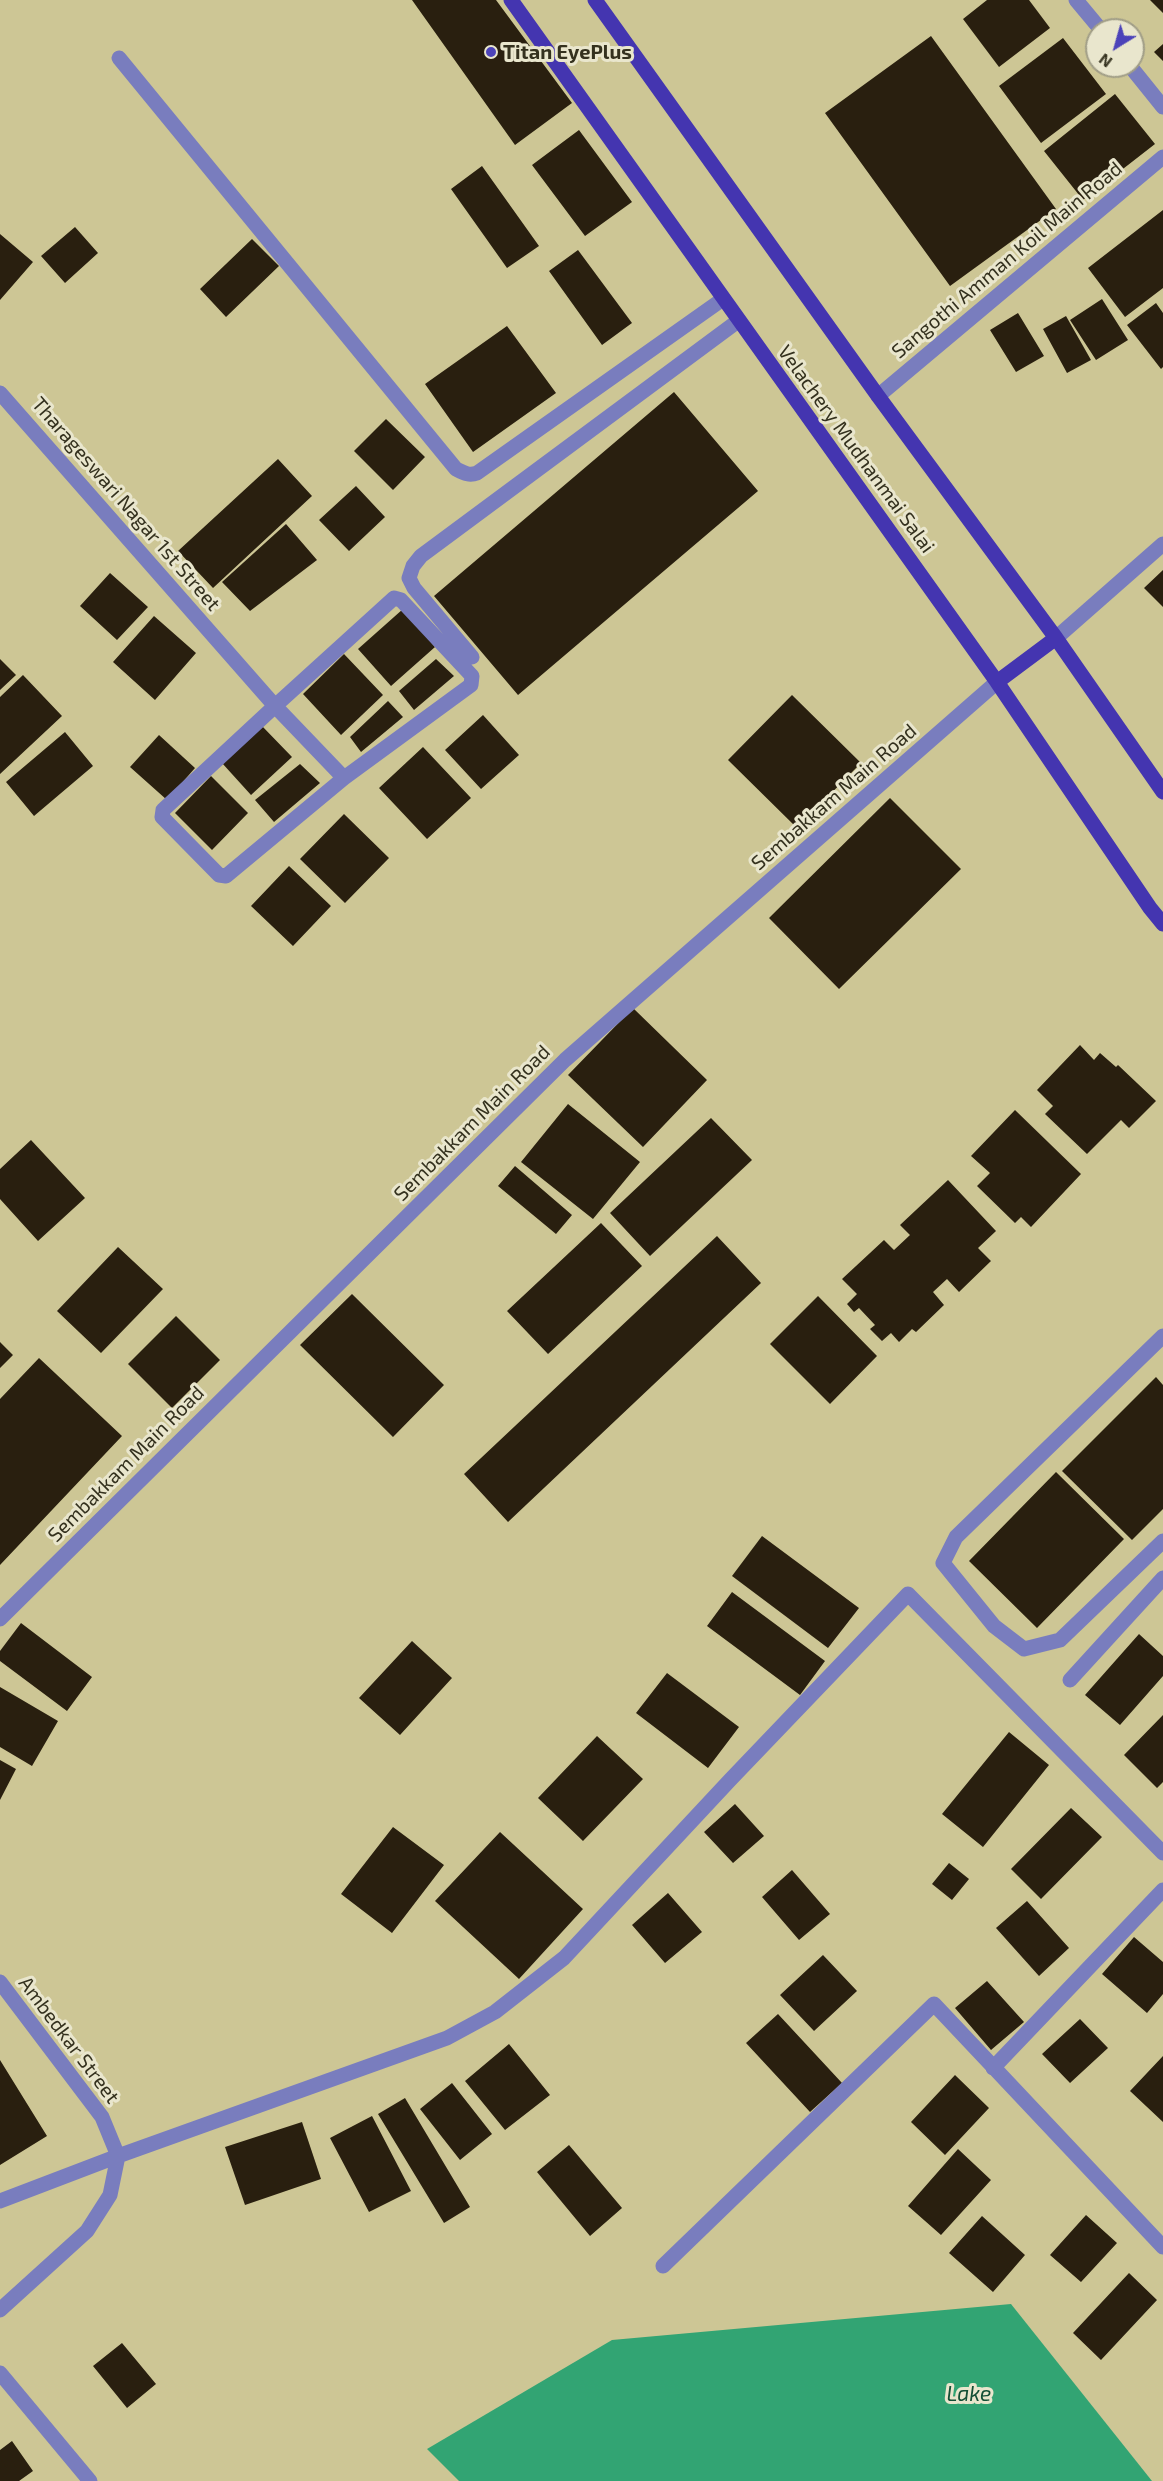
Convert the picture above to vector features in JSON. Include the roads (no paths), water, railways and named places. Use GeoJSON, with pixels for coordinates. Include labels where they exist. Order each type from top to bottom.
{"type":"FeatureCollection","features":[{"type":"Feature","properties":{"kind":"main road","name":"Velachery Mudhanmai Salai"},"geometry":{"type":"LineString","coordinates":[[510,0],[997,682],[1163,924]]}},
{"type":"Feature","properties":{"kind":"main road"},"geometry":{"type":"LineString","coordinates":[[595,0],[878,396],[1056,638],[1163,792]]}},
{"type":"Feature","properties":{"kind":"main road"},"geometry":{"type":"LineString","coordinates":[[997,682],[1056,638]]}},
{"type":"Feature","properties":{"kind":"street"},"geometry":{"type":"LineString","coordinates":[[1076,0],[1091,18]]}},
{"type":"Feature","properties":{"kind":"street"},"geometry":{"type":"LineString","coordinates":[[119,58],[456,469],[464,474],[477,473],[723,299]]}},
{"type":"Feature","properties":{"kind":"street"},"geometry":{"type":"LineString","coordinates":[[1140,78],[1163,107]]}},
{"type":"Feature","properties":{"kind":"street","name":"Sangothi Amman Koil Main Road"},"geometry":{"type":"LineString","coordinates":[[878,396],[1163,157]]}},
{"type":"Feature","properties":{"kind":"street"},"geometry":{"type":"LineString","coordinates":[[472,657],[414,588],[409,578],[412,566],[421,556],[738,321]]}},
{"type":"Feature","properties":{"kind":"street","name":"Tharageswari Nagar 1st Street"},"geometry":{"type":"LineString","coordinates":[[0,393],[275,706],[344,778]]}},
{"type":"Feature","properties":{"kind":"street"},"geometry":{"type":"LineString","coordinates":[[1056,638],[1163,543]]}},
{"type":"Feature","properties":{"kind":"street"},"geometry":{"type":"LineString","coordinates":[[394,598],[402,600],[472,676],[471,685],[344,778],[226,876],[219,875],[162,818],[163,810],[275,706],[394,598]]}},
{"type":"Feature","properties":{"kind":"street","name":"Sembakkam Main Road"},"geometry":{"type":"LineString","coordinates":[[0,1619],[565,1060],[997,682]]}},
{"type":"Feature","properties":{"kind":"street"},"geometry":{"type":"LineString","coordinates":[[1163,1336],[956,1537],[943,1563],[994,1626],[1024,1649],[1060,1640],[1163,1541]]}},
{"type":"Feature","properties":{"kind":"street"},"geometry":{"type":"LineString","coordinates":[[1070,1680],[1163,1578]]}},
{"type":"Feature","properties":{"kind":"street"},"geometry":{"type":"LineString","coordinates":[[0,2201],[118,2156],[447,2038],[495,2012],[564,1958],[730,1779],[908,1594],[1163,1853]]}},
{"type":"Feature","properties":{"kind":"street"},"geometry":{"type":"LineString","coordinates":[[993,2068],[1163,1890]]}},
{"type":"Feature","properties":{"kind":"street","name":"Ambedkar Street"},"geometry":{"type":"LineString","coordinates":[[0,1982],[102,2117],[118,2156]]}},
{"type":"Feature","properties":{"kind":"street"},"geometry":{"type":"LineString","coordinates":[[663,2266],[934,2004],[1163,2247]]}},
{"type":"Feature","properties":{"kind":"street"},"geometry":{"type":"LineString","coordinates":[[0,2310],[87,2231],[110,2195],[118,2156]]}},
{"type":"Feature","properties":{"kind":"street"},"geometry":{"type":"LineString","coordinates":[[0,2373],[90,2481]]}},
{"type":"Feature","properties":{"kind":"water","name":"Lake"},"geometry":{"type":"Polygon","coordinates":[[[1011,2304],[1152,2481],[459,2481],[427,2449],[612,2340],[1011,2304]]]}},
{"type":"Feature","properties":{"kind":"place","name":"Titan EyePlus"},"geometry":{"type":"Point","coordinates":[491,52]}}]}
